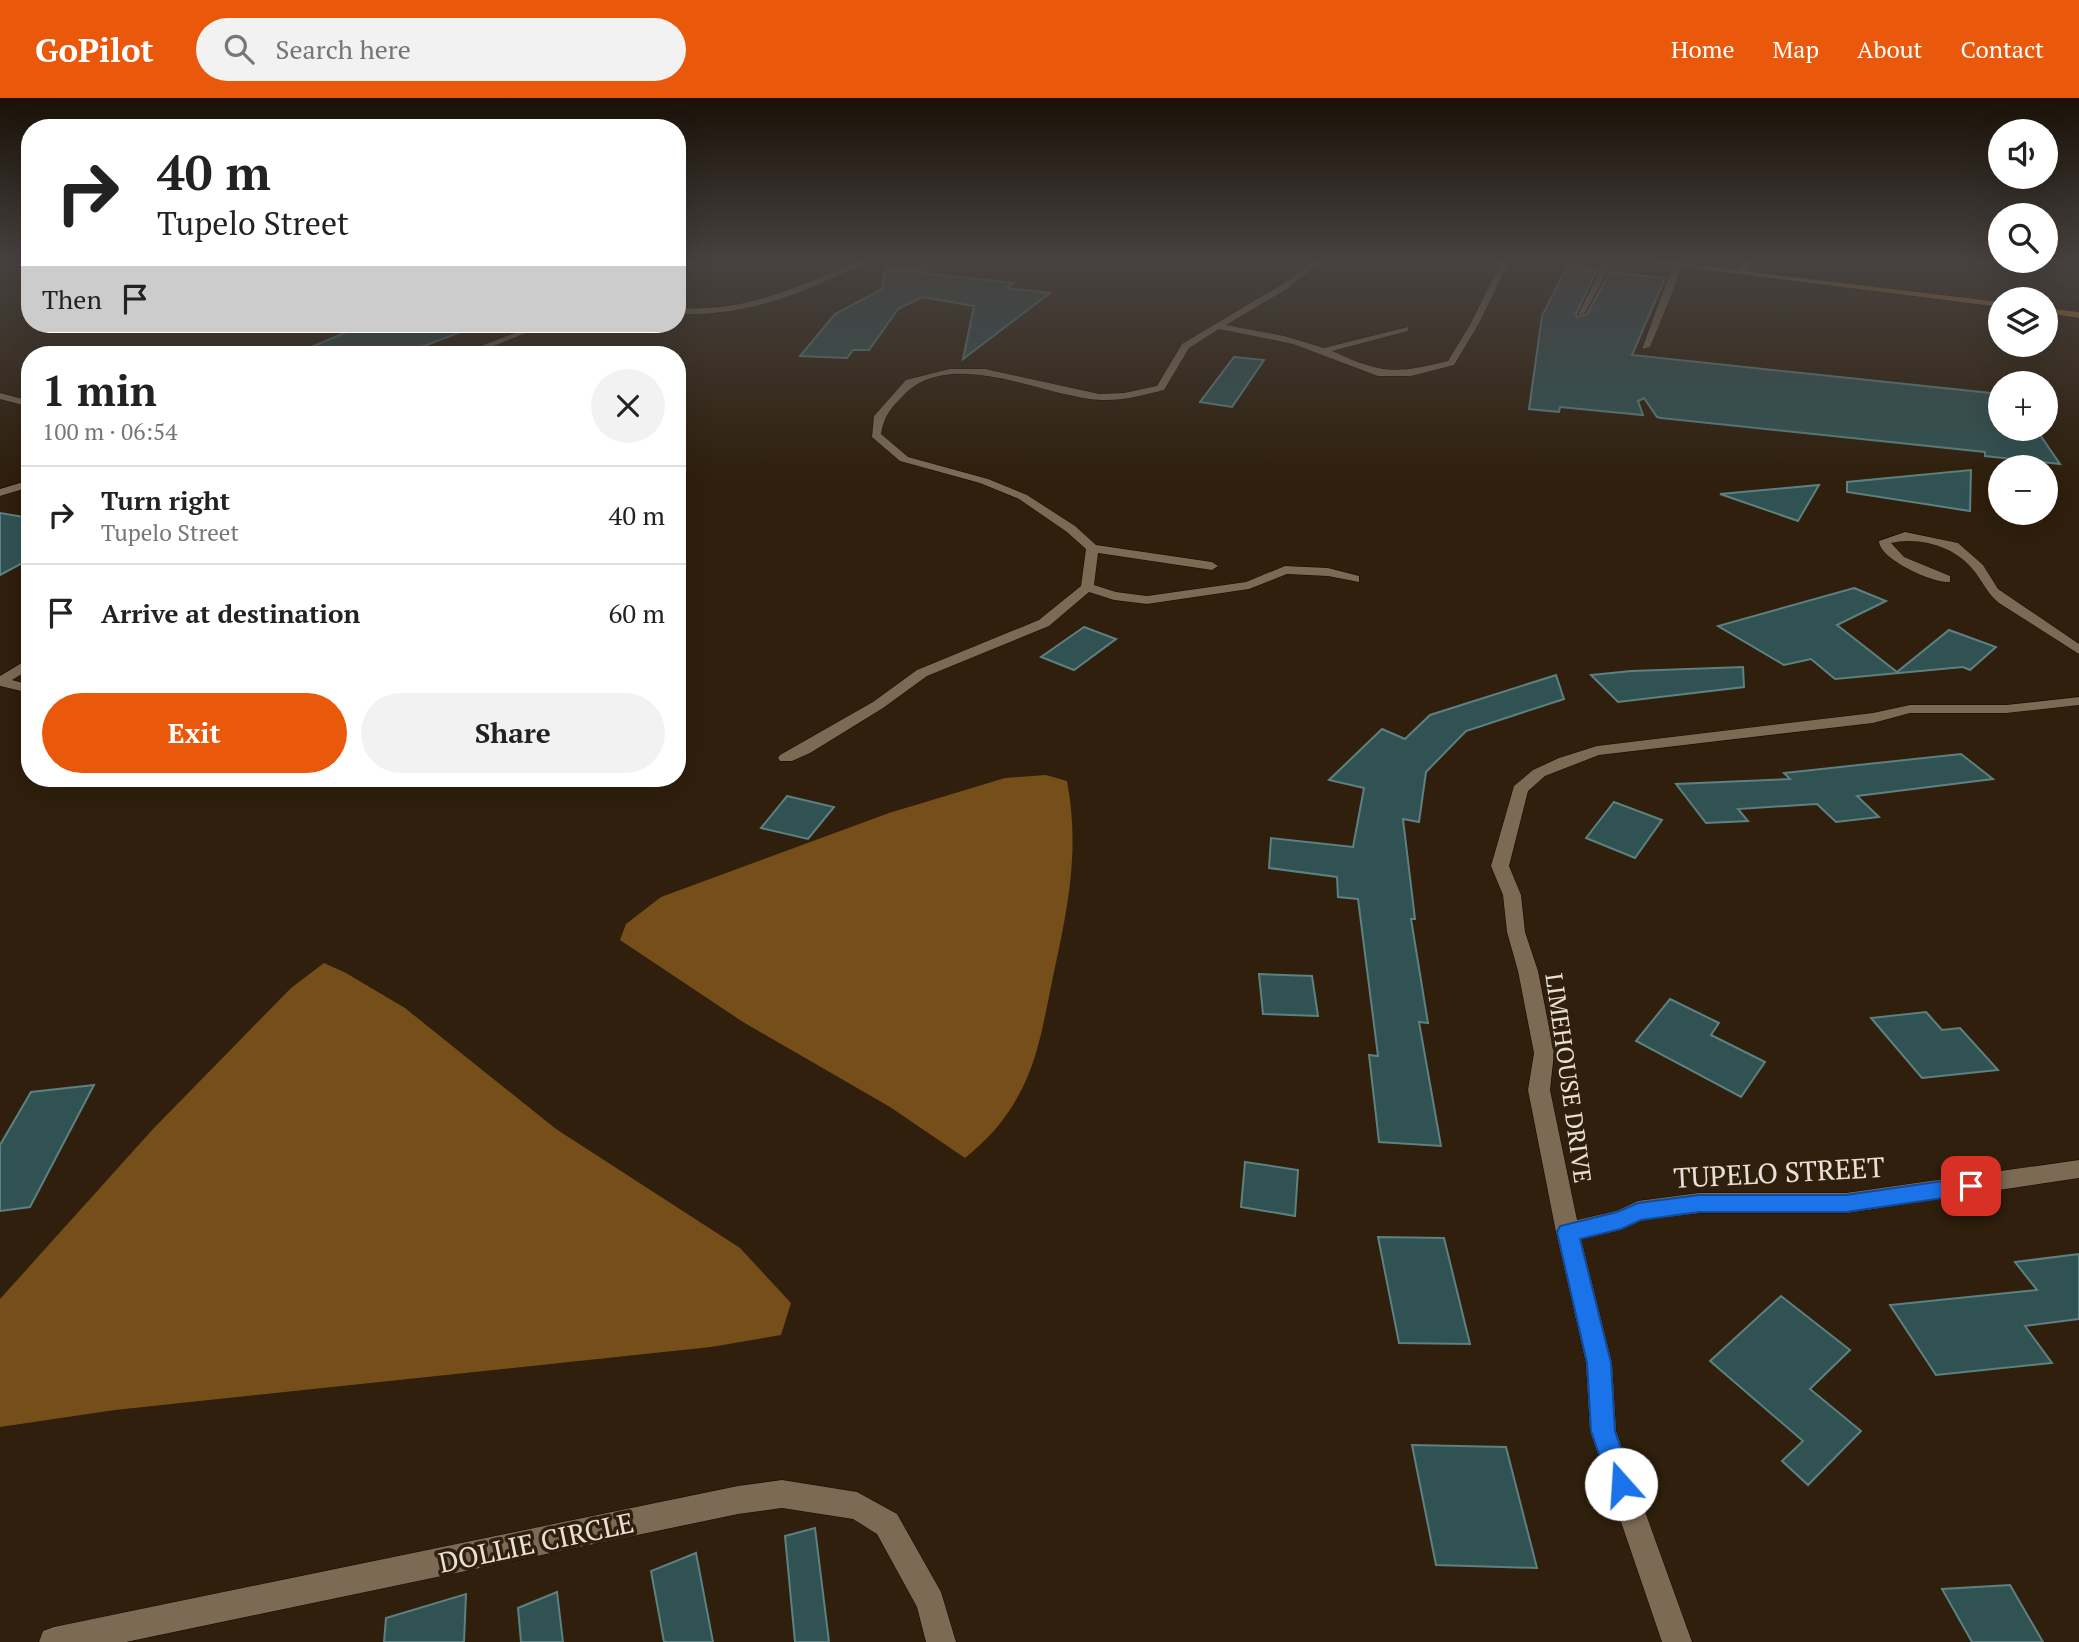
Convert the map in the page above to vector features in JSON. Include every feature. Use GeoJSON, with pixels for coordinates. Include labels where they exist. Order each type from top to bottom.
{"type":"FeatureCollection","features":[{"type":"Feature","properties":{"kind":"street"},"geometry":{"type":"LineString","coordinates":[[487,346],[518,334]]}},
{"type":"Feature","properties":{"kind":"street"},"geometry":{"type":"LineString","coordinates":[[1207,334],[1185,346],[1161,388],[1124,396],[1099,397],[985,372],[938,374],[909,382],[879,416],[876,435],[904,459],[984,481],[1023,497],[1071,529],[1092,548],[1212,566]]}},
{"type":"Feature","properties":{"kind":"street"},"geometry":{"type":"LineString","coordinates":[[1259,334],[1323,351],[1366,371],[1390,374],[1425,371],[1451,363],[1469,334]]}},
{"type":"Feature","properties":{"kind":"street"},"geometry":{"type":"LineString","coordinates":[[1323,351],[1386,334]]}},
{"type":"Feature","properties":{"kind":"street"},"geometry":{"type":"LineString","coordinates":[[1644,347],[1649,334]]}},
{"type":"Feature","properties":{"kind":"street"},"geometry":{"type":"LineString","coordinates":[[0,397],[21,402]]}},
{"type":"Feature","properties":{"kind":"street"},"geometry":{"type":"LineString","coordinates":[[0,494],[21,486]]}},
{"type":"Feature","properties":{"kind":"street"},"geometry":{"type":"LineString","coordinates":[[1945,579],[1900,560],[1885,547],[1885,541],[1905,536],[1954,546],[1979,568],[1993,591],[2079,650]]}},
{"type":"Feature","properties":{"kind":"street"},"geometry":{"type":"LineString","coordinates":[[786,758],[878,705],[922,673],[1044,623],[1087,587],[1092,548]]}},
{"type":"Feature","properties":{"kind":"street"},"geometry":{"type":"LineString","coordinates":[[1087,587],[1114,596],[1147,600],[1249,585],[1285,570],[1328,572],[1354,579]]}},
{"type":"Feature","properties":{"kind":"street"},"geometry":{"type":"LineString","coordinates":[[0,682],[21,668]]}},
{"type":"Feature","properties":{"kind":"street"},"geometry":{"type":"LineString","coordinates":[[0,682],[21,687]]}},
{"type":"Feature","properties":{"kind":"street","name":"LIMEHOUSE DRIVE"},"geometry":{"type":"LineString","coordinates":[[1677,1642],[1603,1431],[1599,1363],[1567,1232],[1539,1090],[1544,1053],[1528,971],[1516,932],[1513,895],[1500,866],[1520,789],[1539,773],[1597,751],[1873,718],[1910,709],[2006,709],[2079,701]]}},
{"type":"Feature","properties":{"kind":"street","name":"TUPELO STREET"},"geometry":{"type":"LineString","coordinates":[[1567,1232],[1621,1220],[1638,1211],[1699,1203],[1846,1203],[2079,1169]]}},
{"type":"Feature","properties":{"kind":"street","name":"DOLLIE CIRCLE"},"geometry":{"type":"LineString","coordinates":[[54,1642],[738,1500],[782,1494],[857,1506],[887,1524],[931,1602],[941,1642]]}},
{"type":"Feature","properties":{"kind":"shaded area"},"geometry":{"type":"Polygon","coordinates":[[[1046,775],[1067,781],[1073,834],[1070,885],[1045,1016],[1034,1058],[1017,1098],[994,1131],[965,1158],[890,1107],[743,1022],[620,940],[626,924],[661,897],[889,813],[1005,778],[1046,775]]]}},
{"type":"Feature","properties":{"kind":"shaded area"},"geometry":{"type":"Polygon","coordinates":[[[324,963],[405,1008],[556,1129],[740,1248],[791,1303],[781,1335],[711,1347],[115,1410],[0,1427],[0,1299],[153,1129],[291,988],[324,963]]]}},
{"type":"Feature","properties":{"kind":"building"},"geometry":{"type":"Polygon","coordinates":[[[342,334],[456,334],[424,346],[313,346],[342,334]]]}},
{"type":"Feature","properties":{"kind":"building"},"geometry":{"type":"Polygon","coordinates":[[[818,334],[880,334],[869,350],[853,350],[847,358],[800,356],[818,334]]]}},
{"type":"Feature","properties":{"kind":"building"},"geometry":{"type":"Polygon","coordinates":[[[968,334],[996,334],[963,359],[968,334]]]}},
{"type":"Feature","properties":{"kind":"building"},"geometry":{"type":"Polygon","coordinates":[[[1539,334],[1641,334],[1632,355],[1988,393],[1988,441],[2044,441],[2054,455],[1988,456],[1985,456],[1985,452],[1661,418],[1657,417],[1644,398],[1638,401],[1643,415],[1560,407],[1559,412],[1529,409],[1539,334]]]}},
{"type":"Feature","properties":{"kind":"building"},"geometry":{"type":"Polygon","coordinates":[[[1234,357],[1264,360],[1232,407],[1200,402],[1234,357]]]}},
{"type":"Feature","properties":{"kind":"building"},"geometry":{"type":"Polygon","coordinates":[[[1971,470],[1970,511],[1847,492],[1847,482],[1971,470]]]}},
{"type":"Feature","properties":{"kind":"building"},"geometry":{"type":"Polygon","coordinates":[[[1819,485],[1798,521],[1720,494],[1819,485]]]}},
{"type":"Feature","properties":{"kind":"building"},"geometry":{"type":"Polygon","coordinates":[[[0,513],[21,516],[21,564],[0,575],[0,513]]]}},
{"type":"Feature","properties":{"kind":"building"},"geometry":{"type":"Polygon","coordinates":[[[1854,588],[1886,601],[1837,625],[1897,672],[1949,630],[1996,647],[1970,670],[1963,667],[1835,679],[1811,659],[1784,665],[1718,626],[1854,588]]]}},
{"type":"Feature","properties":{"kind":"building"},"geometry":{"type":"Polygon","coordinates":[[[1084,627],[1116,639],[1074,670],[1041,657],[1084,627]]]}},
{"type":"Feature","properties":{"kind":"building"},"geometry":{"type":"Polygon","coordinates":[[[1743,667],[1744,687],[1618,702],[1591,675],[1631,671],[1743,667]]]}},
{"type":"Feature","properties":{"kind":"building"},"geometry":{"type":"Polygon","coordinates":[[[1556,675],[1564,699],[1466,731],[1426,772],[1419,822],[1403,819],[1415,919],[1411,919],[1428,1023],[1419,1022],[1441,1146],[1379,1142],[1369,1055],[1378,1056],[1358,899],[1338,897],[1337,877],[1269,868],[1271,838],[1353,847],[1364,788],[1329,780],[1382,729],[1405,739],[1430,715],[1556,675]]]}},
{"type":"Feature","properties":{"kind":"building"},"geometry":{"type":"Polygon","coordinates":[[[1961,754],[1993,779],[1857,796],[1879,817],[1836,822],[1817,804],[1738,809],[1748,821],[1706,823],[1676,784],[1790,779],[1784,773],[1961,754]]]}},
{"type":"Feature","properties":{"kind":"building"},"geometry":{"type":"Polygon","coordinates":[[[787,796],[834,807],[808,839],[761,828],[787,796]]]}},
{"type":"Feature","properties":{"kind":"building"},"geometry":{"type":"Polygon","coordinates":[[[1614,802],[1662,820],[1635,858],[1586,838],[1614,802]]]}},
{"type":"Feature","properties":{"kind":"building"},"geometry":{"type":"Polygon","coordinates":[[[1259,974],[1312,976],[1318,1016],[1263,1014],[1259,974]]]}},
{"type":"Feature","properties":{"kind":"building"},"geometry":{"type":"Polygon","coordinates":[[[1670,999],[1719,1023],[1711,1035],[1765,1062],[1741,1097],[1636,1041],[1670,999]]]}},
{"type":"Feature","properties":{"kind":"building"},"geometry":{"type":"Polygon","coordinates":[[[1926,1012],[1942,1030],[1960,1028],[1998,1070],[1922,1078],[1871,1018],[1926,1012]]]}},
{"type":"Feature","properties":{"kind":"building"},"geometry":{"type":"Polygon","coordinates":[[[94,1085],[30,1207],[0,1211],[0,1145],[31,1092],[94,1085]]]}},
{"type":"Feature","properties":{"kind":"building"},"geometry":{"type":"Polygon","coordinates":[[[1245,1162],[1298,1170],[1295,1216],[1241,1207],[1245,1162]]]}},
{"type":"Feature","properties":{"kind":"building"},"geometry":{"type":"Polygon","coordinates":[[[1378,1237],[1444,1238],[1470,1344],[1399,1343],[1378,1237]]]}},
{"type":"Feature","properties":{"kind":"building"},"geometry":{"type":"Polygon","coordinates":[[[2079,1254],[2079,1319],[2025,1326],[2052,1363],[1936,1375],[1890,1305],[2037,1290],[2015,1262],[2079,1254]]]}},
{"type":"Feature","properties":{"kind":"building"},"geometry":{"type":"Polygon","coordinates":[[[1781,1296],[1850,1350],[1810,1389],[1861,1431],[1808,1485],[1782,1461],[1803,1441],[1710,1361],[1781,1296]]]}},
{"type":"Feature","properties":{"kind":"building"},"geometry":{"type":"Polygon","coordinates":[[[1412,1445],[1506,1447],[1537,1568],[1436,1565],[1412,1445]]]}},
{"type":"Feature","properties":{"kind":"building"},"geometry":{"type":"Polygon","coordinates":[[[815,1528],[829,1642],[795,1642],[785,1536],[815,1528]]]}},
{"type":"Feature","properties":{"kind":"building"},"geometry":{"type":"Polygon","coordinates":[[[696,1553],[713,1642],[664,1642],[651,1571],[696,1553]]]}},
{"type":"Feature","properties":{"kind":"building"},"geometry":{"type":"Polygon","coordinates":[[[2010,1585],[2043,1642],[1972,1642],[1942,1589],[2010,1585]]]}},
{"type":"Feature","properties":{"kind":"building"},"geometry":{"type":"Polygon","coordinates":[[[557,1592],[563,1642],[521,1642],[518,1608],[557,1592]]]}},
{"type":"Feature","properties":{"kind":"building"},"geometry":{"type":"Polygon","coordinates":[[[466,1594],[464,1642],[384,1642],[386,1618],[466,1594]]]}},
{"type":"Feature","properties":{"kind":"route"},"geometry":{"type":"LineString","coordinates":[[1621,1484],[1603,1431],[1599,1363],[1567,1232],[1621,1220],[1638,1211],[1699,1203],[1846,1203],[1971,1186]]}}]}
